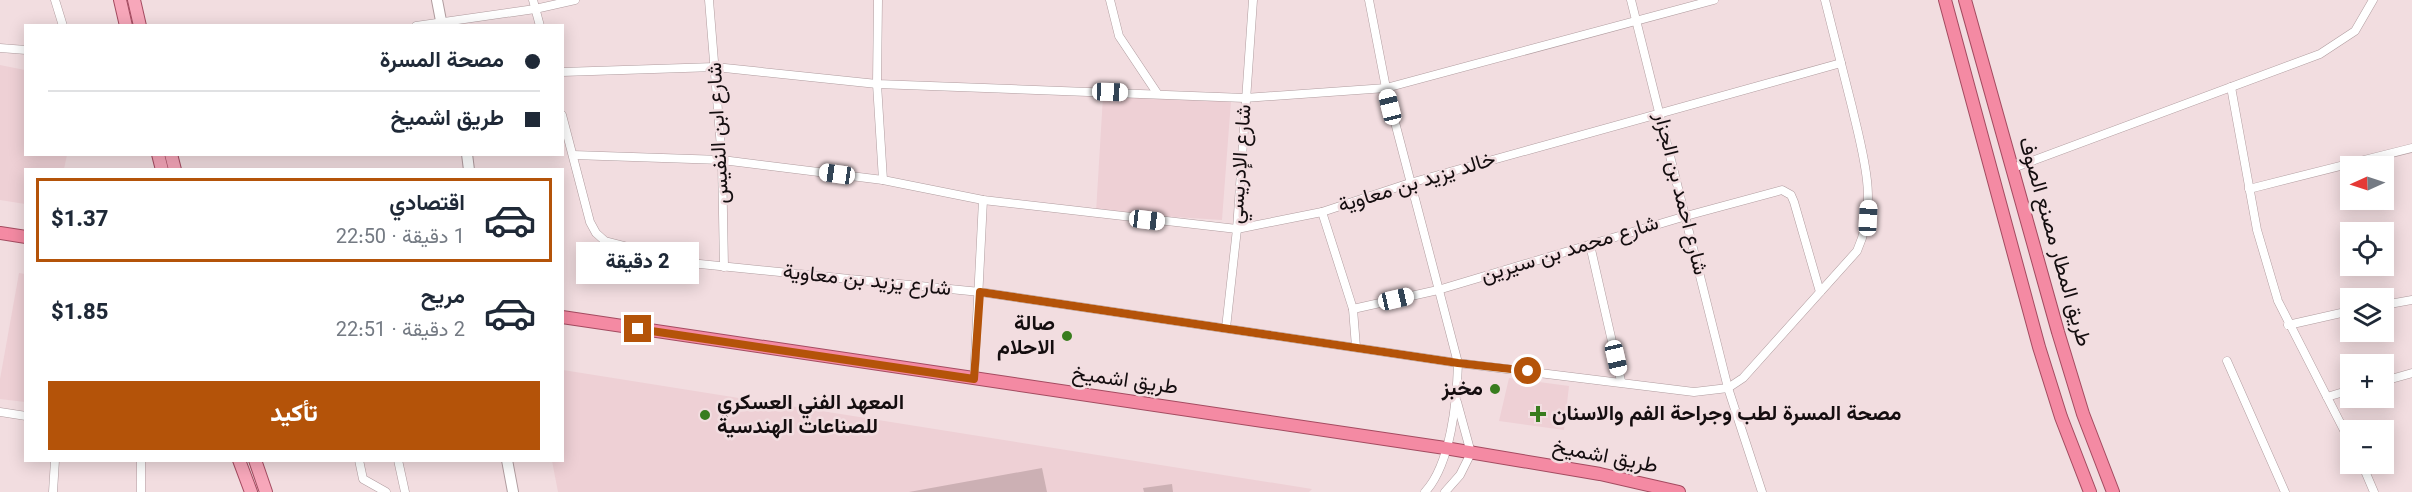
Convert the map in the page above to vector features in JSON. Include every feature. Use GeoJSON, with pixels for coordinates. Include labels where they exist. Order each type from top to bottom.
{"type":"FeatureCollection","features":[{"type":"Feature","properties":{"kind":"highway","name":"طريق المطار مصنع الصوف"},"geometry":{"type":"LineString","coordinates":[[1945,0],[2042,356],[2067,433],[2090,492]]}},
{"type":"Feature","properties":{"kind":"highway","name":"طريق المطار مصنع الصوف"},"geometry":{"type":"LineString","coordinates":[[1965,0],[2083,414],[2113,492]]}},
{"type":"Feature","properties":{"kind":"highway"},"geometry":{"type":"LineString","coordinates":[[0,236],[24,237]]}},
{"type":"Feature","properties":{"kind":"highway","name":"طريق اشميخ"},"geometry":{"type":"LineString","coordinates":[[564,317],[1444,448],[1600,474],[1679,492]]}},
{"type":"Feature","properties":{"kind":"main road"},"geometry":{"type":"LineString","coordinates":[[120,0],[126,24]]}},
{"type":"Feature","properties":{"kind":"main road"},"geometry":{"type":"LineString","coordinates":[[134,0],[140,24]]}},
{"type":"Feature","properties":{"kind":"main road"},"geometry":{"type":"LineString","coordinates":[[436,0],[442,23]]}},
{"type":"Feature","properties":{"kind":"main road"},"geometry":{"type":"LineString","coordinates":[[240,462],[251,492]]}},
{"type":"Feature","properties":{"kind":"main road"},"geometry":{"type":"LineString","coordinates":[[256,462],[266,492]]}},
{"type":"Feature","properties":{"kind":"main road"},"geometry":{"type":"LineString","coordinates":[[507,462],[513,492]]}},
{"type":"Feature","properties":{"kind":"street"},"geometry":{"type":"LineString","coordinates":[[55,0],[62,24]]}},
{"type":"Feature","properties":{"kind":"street"},"geometry":{"type":"LineString","coordinates":[[442,23],[534,4],[575,0]]}},
{"type":"Feature","properties":{"kind":"street","name":"شارع ابن النفيس"},"geometry":{"type":"LineString","coordinates":[[709,0],[722,160],[724,267]]}},
{"type":"Feature","properties":{"kind":"street"},"geometry":{"type":"LineString","coordinates":[[878,0],[877,84],[883,180]]}},
{"type":"Feature","properties":{"kind":"street"},"geometry":{"type":"LineString","coordinates":[[1110,0],[1119,36],[1157,93]]}},
{"type":"Feature","properties":{"kind":"street","name":"شارع الإدريسي"},"geometry":{"type":"LineString","coordinates":[[1226,328],[1237,229],[1253,0]]}},
{"type":"Feature","properties":{"kind":"street"},"geometry":{"type":"LineString","coordinates":[[1369,0],[1386,88],[1458,363],[1456,402],[1438,472],[1425,492]]}},
{"type":"Feature","properties":{"kind":"street","name":"شارع احمد بن الجزار"},"geometry":{"type":"LineString","coordinates":[[1632,0],[1728,388],[1762,492]]}},
{"type":"Feature","properties":{"kind":"street"},"geometry":{"type":"LineString","coordinates":[[564,72],[716,67],[877,84],[1245,98],[1386,88],[1714,0]]}},
{"type":"Feature","properties":{"kind":"street"},"geometry":{"type":"LineString","coordinates":[[1728,388],[1762,360],[1857,251],[1868,218],[1867,171],[1824,0]]}},
{"type":"Feature","properties":{"kind":"street"},"geometry":{"type":"LineString","coordinates":[[2013,168],[2308,60],[2333,48],[2355,31],[2373,0]]}},
{"type":"Feature","properties":{"kind":"street"},"geometry":{"type":"LineString","coordinates":[[534,4],[539,24]]}},
{"type":"Feature","properties":{"kind":"street"},"geometry":{"type":"LineString","coordinates":[[0,48],[24,50]]}},
{"type":"Feature","properties":{"kind":"street","name":"خالد يزيد بن معاوية"},"geometry":{"type":"LineString","coordinates":[[573,155],[722,160],[883,180],[983,200],[1237,229],[1322,212],[1410,183],[1841,63]]}},
{"type":"Feature","properties":{"kind":"street"},"geometry":{"type":"LineString","coordinates":[[2231,87],[2249,189],[2267,269],[2288,326],[2340,422]]}},
{"type":"Feature","properties":{"kind":"street","name":"شارع يزيد بن معاوية"},"geometry":{"type":"LineString","coordinates":[[564,122],[590,222],[596,233],[605,241],[690,263],[980,292],[1458,363],[1621,381],[1694,392],[1728,388]]}},
{"type":"Feature","properties":{"kind":"street"},"geometry":{"type":"LineString","coordinates":[[2249,189],[2412,148]]}},
{"type":"Feature","properties":{"kind":"street","name":"شارع محمد بن سيرين"},"geometry":{"type":"LineString","coordinates":[[1353,309],[1438,290],[1774,191],[1786,191],[1794,202],[1820,292]]}},
{"type":"Feature","properties":{"kind":"street"},"geometry":{"type":"LineString","coordinates":[[974,379],[983,200]]}},
{"type":"Feature","properties":{"kind":"street"},"geometry":{"type":"LineString","coordinates":[[1322,212],[1353,309],[1356,347]]}},
{"type":"Feature","properties":{"kind":"street"},"geometry":{"type":"LineString","coordinates":[[1590,245],[1621,381]]}},
{"type":"Feature","properties":{"kind":"street"},"geometry":{"type":"LineString","coordinates":[[2394,303],[2412,300]]}},
{"type":"Feature","properties":{"kind":"street"},"geometry":{"type":"LineString","coordinates":[[2288,326],[2340,313]]}},
{"type":"Feature","properties":{"kind":"street"},"geometry":{"type":"LineString","coordinates":[[2227,361],[2285,492]]}},
{"type":"Feature","properties":{"kind":"street"},"geometry":{"type":"LineString","coordinates":[[2394,378],[2412,374]]}},
{"type":"Feature","properties":{"kind":"street"},"geometry":{"type":"LineString","coordinates":[[2327,397],[2340,393]]}},
{"type":"Feature","properties":{"kind":"street"},"geometry":{"type":"LineString","coordinates":[[1445,492],[1460,475],[1471,453],[1456,402]]}},
{"type":"Feature","properties":{"kind":"street"},"geometry":{"type":"LineString","coordinates":[[0,412],[24,416]]}},
{"type":"Feature","properties":{"kind":"street"},"geometry":{"type":"LineString","coordinates":[[53,492],[55,462]]}},
{"type":"Feature","properties":{"kind":"street"},"geometry":{"type":"LineString","coordinates":[[141,462],[141,492]]}},
{"type":"Feature","properties":{"kind":"street"},"geometry":{"type":"LineString","coordinates":[[359,462],[363,478],[386,492]]}},
{"type":"Feature","properties":{"kind":"street"},"geometry":{"type":"LineString","coordinates":[[398,462],[405,492]]}},
{"type":"Feature","properties":{"kind":"street"},"geometry":{"type":"LineString","coordinates":[[2366,474],[2374,492]]}},
{"type":"Feature","properties":{"kind":"shaded area"},"geometry":{"type":"Polygon","coordinates":[[[0,65],[24,70],[24,156],[67,156],[64,168],[24,168],[24,204],[0,200],[0,65]]]}},
{"type":"Feature","properties":{"kind":"shaded area"},"geometry":{"type":"Polygon","coordinates":[[[1103,96],[1231,101],[1222,220],[1096,212],[1103,96]]]}},
{"type":"Feature","properties":{"kind":"shaded area"},"geometry":{"type":"Polygon","coordinates":[[[19,273],[24,274],[24,402],[0,399],[0,379],[19,273]]]}},
{"type":"Feature","properties":{"kind":"shaded area","name":"المعهد الفني العسكري للصناعات الهندسية"},"geometry":{"type":"Polygon","coordinates":[[[564,370],[1312,489],[1309,492],[558,492],[552,462],[564,462],[564,370]]]}},
{"type":"Feature","properties":{"kind":"shaded area"},"geometry":{"type":"Polygon","coordinates":[[[1509,378],[1569,386],[1564,430],[1499,421],[1509,378]]]}},
{"type":"Feature","properties":{"kind":"shaded area"},"geometry":{"type":"Polygon","coordinates":[[[1042,468],[1047,492],[909,492],[1042,468]]]}},
{"type":"Feature","properties":{"kind":"shaded area"},"geometry":{"type":"Polygon","coordinates":[[[1172,484],[1173,492],[1144,492],[1143,488],[1172,484]]]}},
{"type":"Feature","properties":{"kind":"place","name":"صالة الاحلام"},"geometry":{"type":"Point","coordinates":[1067,336]}},
{"type":"Feature","properties":{"kind":"place","name":"مخبز"},"geometry":{"type":"Point","coordinates":[1495,389]}},
{"type":"Feature","properties":{"kind":"place","name":"مصحة المسرة لطب وجراحة الفم والاسنان"},"geometry":{"type":"Point","coordinates":[1538,414]}},
{"type":"Feature","properties":{"kind":"place","name":"المعهد الفني العسكري للصناعات الهندسية"},"geometry":{"type":"Point","coordinates":[705,415]}},
{"type":"Feature","properties":{"kind":"route"},"geometry":{"type":"LineString","coordinates":[[638,329],[974,379],[980,292],[1458,363],[1528,371]]}}]}
